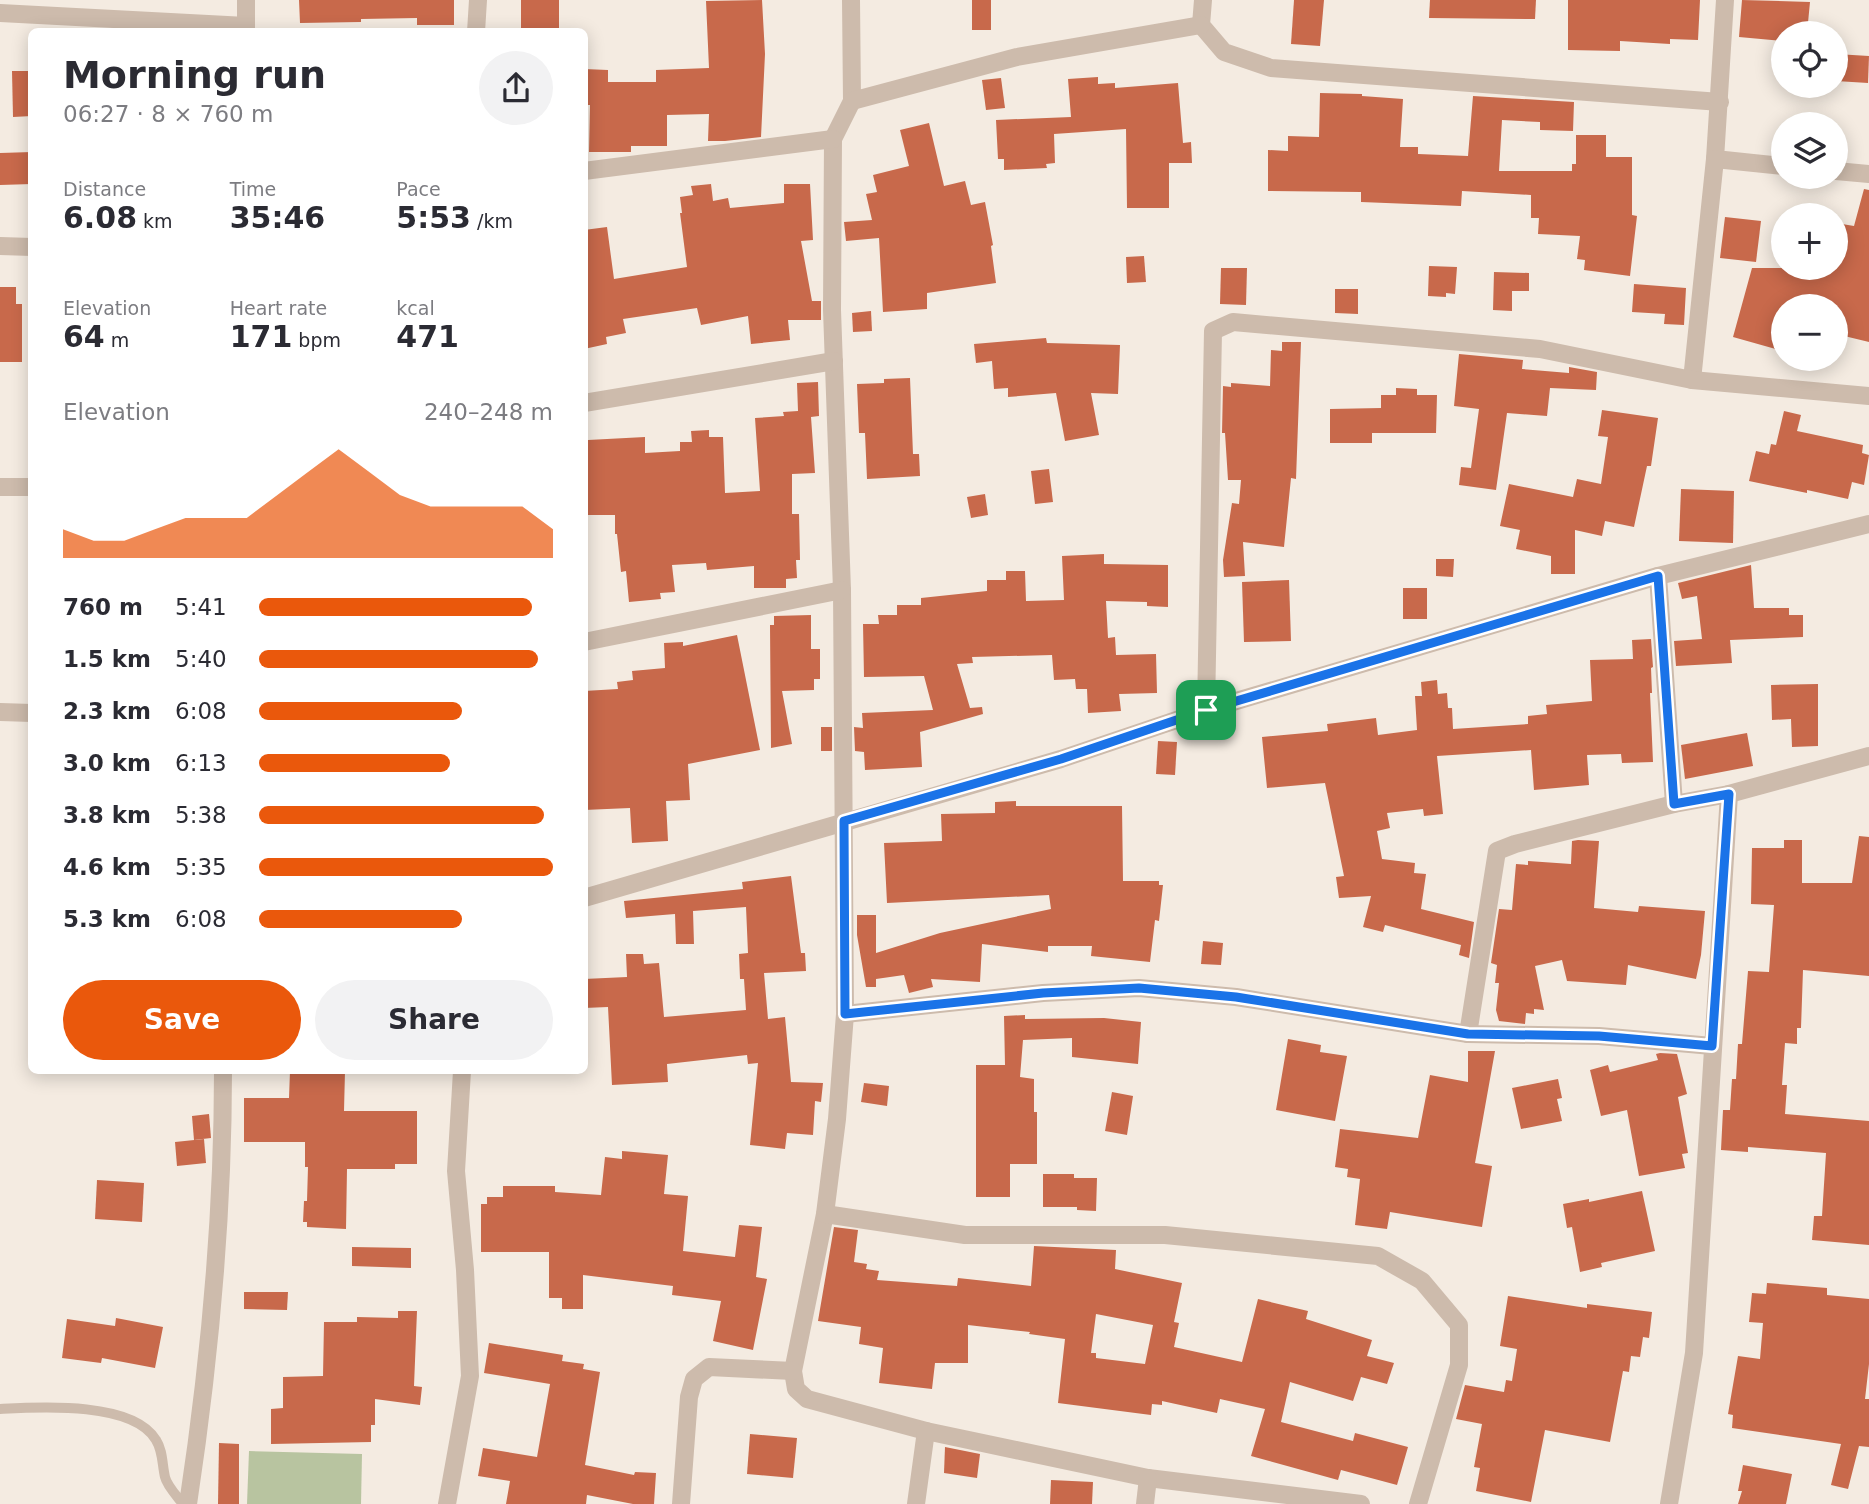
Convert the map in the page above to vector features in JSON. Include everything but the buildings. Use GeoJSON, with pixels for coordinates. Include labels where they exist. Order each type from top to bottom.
{"type":"FeatureCollection","features":[{"type":"Feature","properties":{"kind":"street"},"geometry":{"type":"LineString","coordinates":[[246,28],[247,0]]}},
{"type":"Feature","properties":{"kind":"street"},"geometry":{"type":"LineString","coordinates":[[477,28],[478,0]]}},
{"type":"Feature","properties":{"kind":"street"},"geometry":{"type":"LineString","coordinates":[[850,0],[852,101],[833,139],[832,310],[842,590],[845,1014],[837,1119],[825,1214],[793,1371],[796,1390],[807,1399],[926,1431],[1148,1478],[1361,1504]]}},
{"type":"Feature","properties":{"kind":"street"},"geometry":{"type":"LineString","coordinates":[[1203,0],[1201,25],[1224,52],[1271,68],[1720,102]]}},
{"type":"Feature","properties":{"kind":"street"},"geometry":{"type":"LineString","coordinates":[[1692,380],[1720,102],[1725,0]]}},
{"type":"Feature","properties":{"kind":"street"},"geometry":{"type":"LineString","coordinates":[[0,13],[231,28]]}},
{"type":"Feature","properties":{"kind":"street"},"geometry":{"type":"LineString","coordinates":[[852,101],[1017,57],[1201,25]]}},
{"type":"Feature","properties":{"kind":"street"},"geometry":{"type":"LineString","coordinates":[[588,170],[833,139]]}},
{"type":"Feature","properties":{"kind":"street"},"geometry":{"type":"LineString","coordinates":[[1715,159],[1771,165]]}},
{"type":"Feature","properties":{"kind":"street"},"geometry":{"type":"LineString","coordinates":[[1848,172],[1869,174]]}},
{"type":"Feature","properties":{"kind":"street"},"geometry":{"type":"LineString","coordinates":[[0,246],[28,247]]}},
{"type":"Feature","properties":{"kind":"street"},"geometry":{"type":"LineString","coordinates":[[1206,710],[1213,331],[1233,322],[1541,349],[1692,380],[1869,396]]}},
{"type":"Feature","properties":{"kind":"street"},"geometry":{"type":"LineString","coordinates":[[588,402],[834,361]]}},
{"type":"Feature","properties":{"kind":"street"},"geometry":{"type":"LineString","coordinates":[[0,486],[28,487]]}},
{"type":"Feature","properties":{"kind":"street"},"geometry":{"type":"LineString","coordinates":[[588,897],[1061,759],[1206,710],[1658,576],[1869,524]]}},
{"type":"Feature","properties":{"kind":"street"},"geometry":{"type":"LineString","coordinates":[[1658,576],[1674,804]]}},
{"type":"Feature","properties":{"kind":"street"},"geometry":{"type":"LineString","coordinates":[[588,641],[842,590]]}},
{"type":"Feature","properties":{"kind":"street"},"geometry":{"type":"LineString","coordinates":[[0,724],[0,712],[28,713]]}},
{"type":"Feature","properties":{"kind":"street"},"geometry":{"type":"LineString","coordinates":[[1468,1034],[1497,851],[1515,844],[1674,804],[1729,794],[1869,756]]}},
{"type":"Feature","properties":{"kind":"street"},"geometry":{"type":"LineString","coordinates":[[1669,1504],[1694,1353],[1729,794]]}},
{"type":"Feature","properties":{"kind":"street"},"geometry":{"type":"LineString","coordinates":[[845,1014],[1043,993],[1139,988],[1236,997],[1468,1034],[1599,1036],[1712,1046]]}},
{"type":"Feature","properties":{"kind":"street"},"geometry":{"type":"LineString","coordinates":[[185,1504],[204,1395],[214,1302],[223,1074]]}},
{"type":"Feature","properties":{"kind":"street"},"geometry":{"type":"LineString","coordinates":[[447,1504],[470,1376],[465,1270],[456,1171],[462,1074]]}},
{"type":"Feature","properties":{"kind":"street"},"geometry":{"type":"LineString","coordinates":[[825,1214],[965,1235],[1165,1235],[1378,1256],[1422,1281],[1459,1325],[1459,1365],[1418,1504]]}},
{"type":"Feature","properties":{"kind":"street"},"geometry":{"type":"LineString","coordinates":[[681,1504],[689,1397],[694,1379],[709,1367],[793,1371]]}},
{"type":"Feature","properties":{"kind":"street"},"geometry":{"type":"LineString","coordinates":[[916,1504],[926,1431]]}},
{"type":"Feature","properties":{"kind":"street"},"geometry":{"type":"LineString","coordinates":[[1145,1504],[1148,1478]]}},
{"type":"Feature","properties":{"kind":"lane"},"geometry":{"type":"LineString","coordinates":[[0,1409],[47,1406],[106,1411],[142,1426],[155,1438],[162,1454],[165,1480],[185,1504]]}},
{"type":"Feature","properties":{"kind":"green space"},"geometry":{"type":"Polygon","coordinates":[[[249,1451],[362,1454],[361,1504],[247,1504],[249,1451]]]}},
{"type":"Feature","properties":{"kind":"route"},"geometry":{"type":"LineString","coordinates":[[1658,576],[1674,804],[1729,794],[1712,1046],[1599,1036],[1468,1034],[1236,997],[1139,988],[1043,993],[845,1014],[844,821],[1061,759],[1206,710],[1658,576]]}}]}
